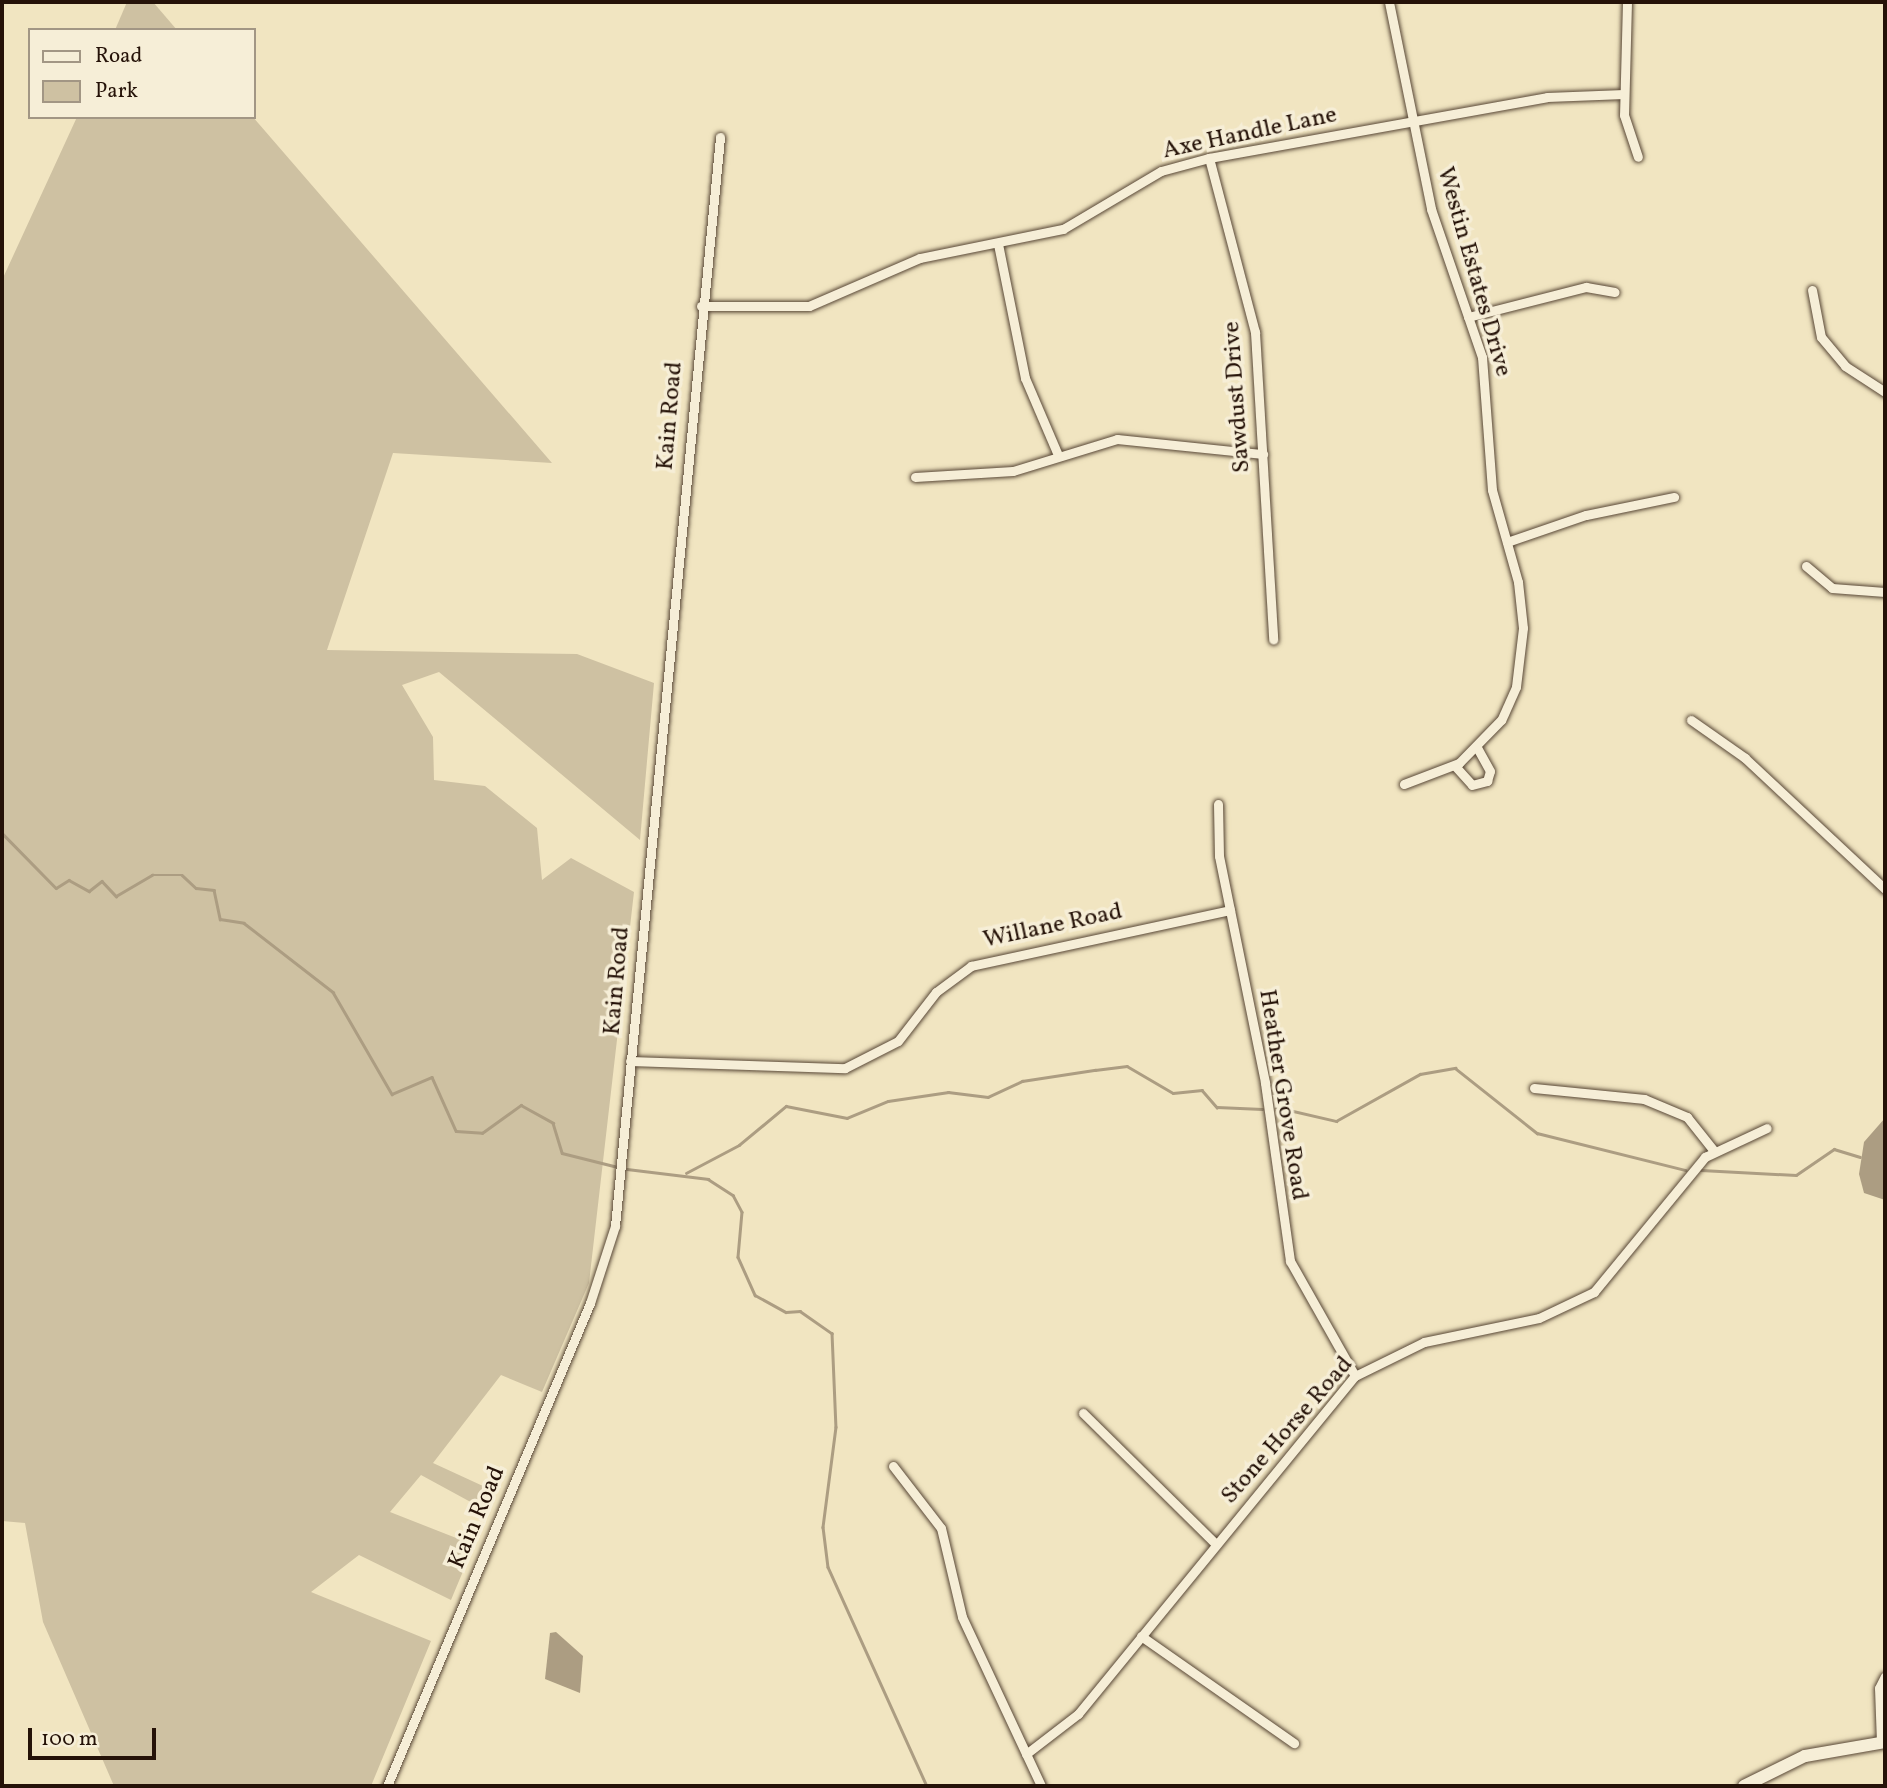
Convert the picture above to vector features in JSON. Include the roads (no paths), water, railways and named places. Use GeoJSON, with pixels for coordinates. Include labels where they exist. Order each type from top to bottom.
{"type":"FeatureCollection","features":[{"type":"Feature","properties":{"kind":"main road"},"geometry":{"type":"LineString","coordinates":[[1744,1786],[1805,1756],[1883,1742]]}},
{"type":"Feature","properties":{"kind":"street","name":"Westin Estates Drive"},"geometry":{"type":"LineString","coordinates":[[1389,2],[1431,209],[1485,375],[1492,490],[1522,605],[1521,668],[1510,704],[1477,748],[1455,766],[1404,784]]}},
{"type":"Feature","properties":{"kind":"street"},"geometry":{"type":"LineString","coordinates":[[1627,2],[1625,129],[1638,157]]}},
{"type":"Feature","properties":{"kind":"street","name":"Axe Handle Lane"},"geometry":{"type":"LineString","coordinates":[[701,306],[802,308],[920,258],[1063,229],[1161,171],[1209,158],[1557,96],[1624,94]]}},
{"type":"Feature","properties":{"kind":"street","name":"Kain Road"},"geometry":{"type":"LineString","coordinates":[[387,1786],[606,1261],[630,1061],[701,306],[720,137]]}},
{"type":"Feature","properties":{"kind":"street","name":"Sawdust Drive"},"geometry":{"type":"LineString","coordinates":[[1209,158],[1251,308],[1264,454],[1273,639]]}},
{"type":"Feature","properties":{"kind":"street"},"geometry":{"type":"LineString","coordinates":[[998,244],[1025,378],[1058,455]]}},
{"type":"Feature","properties":{"kind":"street"},"geometry":{"type":"LineString","coordinates":[[1468,317],[1586,287],[1615,292]]}},
{"type":"Feature","properties":{"kind":"street"},"geometry":{"type":"LineString","coordinates":[[1812,290],[1821,337],[1845,366],[1885,392]]}},
{"type":"Feature","properties":{"kind":"street"},"geometry":{"type":"LineString","coordinates":[[915,477],[975,478],[1117,439],[1264,454]]}},
{"type":"Feature","properties":{"kind":"street"},"geometry":{"type":"LineString","coordinates":[[1507,542],[1586,515],[1674,497]]}},
{"type":"Feature","properties":{"kind":"street"},"geometry":{"type":"LineString","coordinates":[[1806,566],[1832,588],[1885,592]]}},
{"type":"Feature","properties":{"kind":"street"},"geometry":{"type":"LineString","coordinates":[[1691,720],[1745,758],[1885,889]]}},
{"type":"Feature","properties":{"kind":"street"},"geometry":{"type":"LineString","coordinates":[[1455,766],[1472,785],[1487,781],[1490,771],[1477,748]]}},
{"type":"Feature","properties":{"kind":"street","name":"Heather Grove Road"},"geometry":{"type":"LineString","coordinates":[[1218,804],[1216,834],[1265,1083],[1290,1261],[1355,1376]]}},
{"type":"Feature","properties":{"kind":"street","name":"Willane Road"},"geometry":{"type":"LineString","coordinates":[[630,1061],[845,1068],[898,1041],[936,992],[971,966],[1230,910]]}},
{"type":"Feature","properties":{"kind":"street"},"geometry":{"type":"LineString","coordinates":[[1534,1088],[1644,1098],[1687,1117],[1714,1151]]}},
{"type":"Feature","properties":{"kind":"street","name":"Stone Horse Road"},"geometry":{"type":"LineString","coordinates":[[1026,1754],[1069,1723],[1355,1376],[1424,1342],[1539,1318],[1594,1292],[1714,1151],[1767,1128]]}},
{"type":"Feature","properties":{"kind":"street"},"geometry":{"type":"LineString","coordinates":[[1083,1413],[1216,1544]]}},
{"type":"Feature","properties":{"kind":"street"},"geometry":{"type":"LineString","coordinates":[[893,1466],[945,1536],[962,1617],[1041,1786]]}},
{"type":"Feature","properties":{"kind":"street"},"geometry":{"type":"LineString","coordinates":[[1141,1636],[1294,1743]]}},
{"type":"Feature","properties":{"kind":"street"},"geometry":{"type":"LineString","coordinates":[[1883,1742],[1879,1688],[1885,1676]]}},
{"type":"Feature","properties":{"kind":"waterway"},"geometry":{"type":"LineString","coordinates":[[2,833],[56,888],[69,880],[89,891],[102,881],[116,896],[152,875],[182,875],[196,888],[214,890],[220,919],[244,923],[333,992],[392,1094],[432,1077],[456,1131],[482,1133],[521,1105],[553,1123],[562,1153],[614,1166]]}},
{"type":"Feature","properties":{"kind":"waterway"},"geometry":{"type":"LineString","coordinates":[[686,1173],[739,1145],[786,1106],[847,1118],[888,1101],[948,1092],[988,1097],[1022,1081],[1127,1066],[1173,1093],[1202,1090],[1217,1107],[1262,1109]]}},
{"type":"Feature","properties":{"kind":"waterway"},"geometry":{"type":"LineString","coordinates":[[1276,1107],[1336,1121],[1420,1074],[1455,1068],[1537,1133],[1685,1170]]}},
{"type":"Feature","properties":{"kind":"waterway"},"geometry":{"type":"LineString","coordinates":[[1701,1170],[1796,1175],[1834,1149],[1860,1157]]}},
{"type":"Feature","properties":{"kind":"waterway"},"geometry":{"type":"LineString","coordinates":[[627,1169],[708,1179],[733,1195],[742,1212],[738,1257],[755,1295],[786,1312],[800,1311],[832,1333],[836,1427],[823,1527],[828,1567],[927,1786]]}}]}
